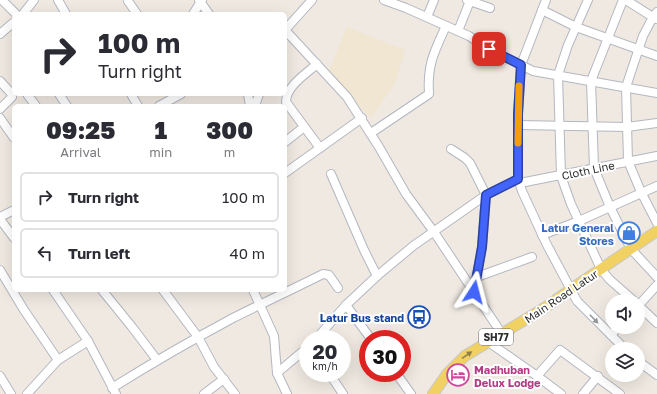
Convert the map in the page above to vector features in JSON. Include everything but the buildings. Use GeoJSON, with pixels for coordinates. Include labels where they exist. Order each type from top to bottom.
{"type":"FeatureCollection","features":[{"type":"Feature","properties":{"kind":"main road","name":"Main Road Latur"},"geometry":{"type":"LineString","coordinates":[[433,394],[455,364],[465,356],[487,341],[502,334],[546,307],[631,248],[657,232]]}},
{"type":"Feature","properties":{"kind":"street"},"geometry":{"type":"LineString","coordinates":[[2,0],[14,12]]}},
{"type":"Feature","properties":{"kind":"street"},"geometry":{"type":"LineString","coordinates":[[25,12],[34,0]]}},
{"type":"Feature","properties":{"kind":"street"},"geometry":{"type":"LineString","coordinates":[[58,0],[65,12]]}},
{"type":"Feature","properties":{"kind":"street"},"geometry":{"type":"LineString","coordinates":[[287,28],[312,0]]}},
{"type":"Feature","properties":{"kind":"street"},"geometry":{"type":"LineString","coordinates":[[384,0],[406,8],[469,36],[489,49],[533,71],[657,93]]}},
{"type":"Feature","properties":{"kind":"street"},"geometry":{"type":"LineString","coordinates":[[427,17],[434,0]]}},
{"type":"Feature","properties":{"kind":"street"},"geometry":{"type":"LineString","coordinates":[[546,0],[521,65],[518,125],[519,181],[522,191],[542,234],[570,290],[577,301],[618,342]]}},
{"type":"Feature","properties":{"kind":"street"},"geometry":{"type":"LineString","coordinates":[[588,0],[576,26],[558,75],[560,176],[571,204],[602,269],[609,279],[626,294]]}},
{"type":"Feature","properties":{"kind":"street"},"geometry":{"type":"LineString","coordinates":[[657,223],[641,192],[628,161],[626,87],[643,36],[656,16],[624,0],[591,81],[594,168],[610,207],[631,248],[657,277]]}},
{"type":"Feature","properties":{"kind":"street"},"geometry":{"type":"LineString","coordinates":[[128,1],[136,12]]}},
{"type":"Feature","properties":{"kind":"street"},"geometry":{"type":"LineString","coordinates":[[194,12],[201,1],[208,12]]}},
{"type":"Feature","properties":{"kind":"street"},"geometry":{"type":"LineString","coordinates":[[458,31],[468,1],[490,8]]}},
{"type":"Feature","properties":{"kind":"street"},"geometry":{"type":"LineString","coordinates":[[542,10],[576,26],[657,56]]}},
{"type":"Feature","properties":{"kind":"street"},"geometry":{"type":"LineString","coordinates":[[371,133],[429,94],[429,68],[446,26]]}},
{"type":"Feature","properties":{"kind":"street"},"geometry":{"type":"LineString","coordinates":[[0,34],[12,27]]}},
{"type":"Feature","properties":{"kind":"street"},"geometry":{"type":"LineString","coordinates":[[287,32],[347,97],[362,118],[406,194],[434,232],[502,334]]}},
{"type":"Feature","properties":{"kind":"street"},"geometry":{"type":"LineString","coordinates":[[287,95],[296,82],[317,64]]}},
{"type":"Feature","properties":{"kind":"street"},"geometry":{"type":"LineString","coordinates":[[0,81],[12,92],[12,97],[0,109]]}},
{"type":"Feature","properties":{"kind":"street"},"geometry":{"type":"LineString","coordinates":[[163,104],[177,96]]}},
{"type":"Feature","properties":{"kind":"street"},"geometry":{"type":"LineString","coordinates":[[287,104],[320,148]]}},
{"type":"Feature","properties":{"kind":"street"},"geometry":{"type":"LineString","coordinates":[[0,118],[12,135]]}},
{"type":"Feature","properties":{"kind":"street"},"geometry":{"type":"LineString","coordinates":[[287,172],[362,118]]}},
{"type":"Feature","properties":{"kind":"street"},"geometry":{"type":"LineString","coordinates":[[518,125],[627,127],[657,123]]}},
{"type":"Feature","properties":{"kind":"street"},"geometry":{"type":"LineString","coordinates":[[287,140],[304,127]]}},
{"type":"Feature","properties":{"kind":"street"},"geometry":{"type":"LineString","coordinates":[[451,149],[470,163],[486,195],[482,247],[474,292]]}},
{"type":"Feature","properties":{"kind":"street","name":"Cloth Line"},"geometry":{"type":"LineString","coordinates":[[324,330],[346,305],[377,276],[413,246],[486,195],[519,181],[560,176],[657,156]]}},
{"type":"Feature","properties":{"kind":"street"},"geometry":{"type":"LineString","coordinates":[[331,174],[377,276]]}},
{"type":"Feature","properties":{"kind":"street"},"geometry":{"type":"LineString","coordinates":[[542,234],[579,221],[657,186]]}},
{"type":"Feature","properties":{"kind":"street"},"geometry":{"type":"LineString","coordinates":[[12,211],[0,218],[12,235]]}},
{"type":"Feature","properties":{"kind":"street"},"geometry":{"type":"LineString","coordinates":[[477,277],[532,257]]}},
{"type":"Feature","properties":{"kind":"street"},"geometry":{"type":"LineString","coordinates":[[0,270],[12,290]]}},
{"type":"Feature","properties":{"kind":"street"},"geometry":{"type":"LineString","coordinates":[[287,292],[323,274],[329,275],[338,288]]}},
{"type":"Feature","properties":{"kind":"street"},"geometry":{"type":"LineString","coordinates":[[645,296],[657,285]]}},
{"type":"Feature","properties":{"kind":"street"},"geometry":{"type":"LineString","coordinates":[[13,292],[58,360]]}},
{"type":"Feature","properties":{"kind":"street"},"geometry":{"type":"LineString","coordinates":[[55,292],[88,342],[114,391],[157,360],[198,337],[286,292]]}},
{"type":"Feature","properties":{"kind":"street"},"geometry":{"type":"LineString","coordinates":[[104,292],[157,360]]}},
{"type":"Feature","properties":{"kind":"street"},"geometry":{"type":"LineString","coordinates":[[164,292],[198,337],[214,367],[235,394]]}},
{"type":"Feature","properties":{"kind":"street"},"geometry":{"type":"LineString","coordinates":[[254,292],[274,336],[277,373],[287,394]]}},
{"type":"Feature","properties":{"kind":"street"},"geometry":{"type":"LineString","coordinates":[[346,305],[364,330]]}},
{"type":"Feature","properties":{"kind":"street"},"geometry":{"type":"LineString","coordinates":[[645,312],[657,323]]}},
{"type":"Feature","properties":{"kind":"street"},"geometry":{"type":"LineString","coordinates":[[487,341],[561,394]]}},
{"type":"Feature","properties":{"kind":"street"},"geometry":{"type":"LineString","coordinates":[[27,394],[58,360],[88,342]]}},
{"type":"Feature","properties":{"kind":"street"},"geometry":{"type":"LineString","coordinates":[[537,376],[560,350],[598,376],[620,394]]}},
{"type":"Feature","properties":{"kind":"street"},"geometry":{"type":"LineString","coordinates":[[277,373],[299,355]]}},
{"type":"Feature","properties":{"kind":"street"},"geometry":{"type":"LineString","coordinates":[[645,366],[655,373],[657,364]]}},
{"type":"Feature","properties":{"kind":"street"},"geometry":{"type":"LineString","coordinates":[[0,376],[11,394]]}},
{"type":"Feature","properties":{"kind":"street"},"geometry":{"type":"LineString","coordinates":[[583,394],[598,376]]}},
{"type":"Feature","properties":{"kind":"street"},"geometry":{"type":"LineString","coordinates":[[204,394],[224,379]]}},
{"type":"Feature","properties":{"kind":"street"},"geometry":{"type":"LineString","coordinates":[[335,382],[343,394]]}},
{"type":"Feature","properties":{"kind":"street"},"geometry":{"type":"LineString","coordinates":[[402,382],[411,394]]}},
{"type":"Feature","properties":{"kind":"shaded area"},"geometry":{"type":"Polygon","coordinates":[[[347,27],[405,50],[395,83],[371,118],[328,73],[347,27]]]}},
{"type":"Feature","properties":{"kind":"slow traffic"},"geometry":{"type":"LineString","coordinates":[[518,143],[519,86]]}},
{"type":"Feature","properties":{"kind":"place","name":"Latur General Stores"},"geometry":{"type":"Point","coordinates":[629,233]}},
{"type":"Feature","properties":{"kind":"place","name":"Latur Bus stand"},"geometry":{"type":"Point","coordinates":[419,317]}},
{"type":"Feature","properties":{"kind":"place","name":"Madhuban Delux Lodge"},"geometry":{"type":"Point","coordinates":[458,375]}},
{"type":"Feature","properties":{"kind":"route"},"geometry":{"type":"LineString","coordinates":[[474,292],[482,247],[486,195],[518,179],[518,114],[521,65],[489,49]]}}]}
